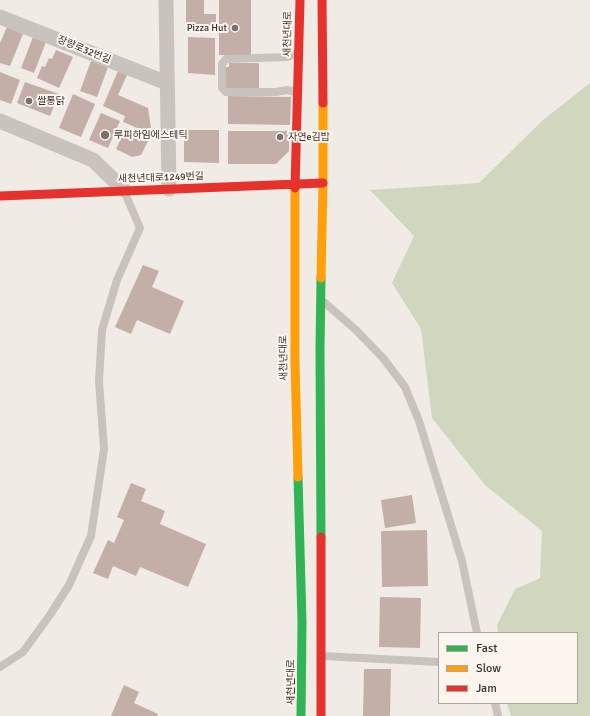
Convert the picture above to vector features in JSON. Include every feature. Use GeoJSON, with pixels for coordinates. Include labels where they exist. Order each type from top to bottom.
{"type":"FeatureCollection","features":[{"type":"Feature","properties":{"kind":"main road","name":"새천년대로"},"geometry":{"type":"LineString","coordinates":[[300,0],[295,184],[295,361],[302,622],[302,716]]}},
{"type":"Feature","properties":{"kind":"main road"},"geometry":{"type":"LineString","coordinates":[[321,716],[320,300],[323,183],[322,0]]}},
{"type":"Feature","properties":{"kind":"main road","name":"새천년대로1249번길"},"geometry":{"type":"LineString","coordinates":[[0,196],[323,183]]}},
{"type":"Feature","properties":{"kind":"street"},"geometry":{"type":"LineString","coordinates":[[166,0],[169,189]]}},
{"type":"Feature","properties":{"kind":"street","name":"장량로32번길"},"geometry":{"type":"LineString","coordinates":[[0,17],[167,84]]}},
{"type":"Feature","properties":{"kind":"street"},"geometry":{"type":"LineString","coordinates":[[0,121],[92,160],[124,190]]}},
{"type":"Feature","properties":{"kind":"lane"},"geometry":{"type":"LineString","coordinates":[[298,51],[288,57],[226,59],[222,64],[222,88],[226,92],[276,92],[287,90],[298,92]]}},
{"type":"Feature","properties":{"kind":"lane"},"geometry":{"type":"LineString","coordinates":[[0,667],[24,652],[50,615],[70,585],[91,536],[104,449],[99,381],[102,330],[117,280],[140,228],[124,190]]}},
{"type":"Feature","properties":{"kind":"lane"},"geometry":{"type":"LineString","coordinates":[[320,300],[356,330],[383,358],[405,387],[419,421],[462,561],[477,632]]}},
{"type":"Feature","properties":{"kind":"lane"},"geometry":{"type":"LineString","coordinates":[[321,656],[438,662]]}},
{"type":"Feature","properties":{"kind":"lane"},"geometry":{"type":"LineString","coordinates":[[495,704],[498,716]]}},
{"type":"Feature","properties":{"kind":"green space"},"geometry":{"type":"Polygon","coordinates":[[[590,83],[590,716],[511,716],[507,704],[578,704],[578,632],[498,632],[497,625],[515,589],[540,578],[542,531],[485,485],[432,418],[421,329],[392,283],[414,236],[370,190],[479,183],[543,120],[590,83]]]}},
{"type":"Feature","properties":{"kind":"building"},"geometry":{"type":"Polygon","coordinates":[[[186,0],[204,0],[204,14],[216,14],[216,28],[186,29],[186,0]]]}},
{"type":"Feature","properties":{"kind":"building","name":"Pizza Hut"},"geometry":{"type":"Polygon","coordinates":[[[219,0],[251,0],[251,56],[219,55],[219,0]]]}},
{"type":"Feature","properties":{"kind":"building"},"geometry":{"type":"Polygon","coordinates":[[[7,27],[23,34],[10,66],[0,63],[0,43],[7,27]]]}},
{"type":"Feature","properties":{"kind":"building"},"geometry":{"type":"Polygon","coordinates":[[[33,37],[46,42],[34,73],[21,68],[33,37]]]}},
{"type":"Feature","properties":{"kind":"building"},"geometry":{"type":"Polygon","coordinates":[[[188,37],[215,38],[215,75],[188,73],[188,37]]]}},
{"type":"Feature","properties":{"kind":"building"},"geometry":{"type":"Polygon","coordinates":[[[56,50],[73,57],[59,88],[37,78],[42,66],[45,67],[49,58],[52,59],[56,50]]]}},
{"type":"Feature","properties":{"kind":"building"},"geometry":{"type":"Polygon","coordinates":[[[91,61],[108,67],[97,97],[80,91],[91,61]]]}},
{"type":"Feature","properties":{"kind":"building"},"geometry":{"type":"Polygon","coordinates":[[[229,63],[259,63],[259,89],[226,89],[226,67],[229,67],[229,63]]]}},
{"type":"Feature","properties":{"kind":"building"},"geometry":{"type":"Polygon","coordinates":[[[118,71],[127,75],[118,95],[148,108],[152,134],[123,122],[125,116],[103,106],[118,71]]]}},
{"type":"Feature","properties":{"kind":"building"},"geometry":{"type":"Polygon","coordinates":[[[0,72],[20,80],[11,104],[0,100],[0,72]]]}},
{"type":"Feature","properties":{"kind":"building"},"geometry":{"type":"Polygon","coordinates":[[[25,82],[59,94],[50,116],[17,103],[25,82]]]}},
{"type":"Feature","properties":{"kind":"building"},"geometry":{"type":"Polygon","coordinates":[[[73,94],[95,104],[81,137],[59,128],[73,94]]]}},
{"type":"Feature","properties":{"kind":"building"},"geometry":{"type":"Polygon","coordinates":[[[228,96],[291,97],[290,125],[228,124],[228,96]]]}},
{"type":"Feature","properties":{"kind":"building"},"geometry":{"type":"Polygon","coordinates":[[[101,113],[120,121],[108,148],[89,140],[101,113]]]}},
{"type":"Feature","properties":{"kind":"building"},"geometry":{"type":"Polygon","coordinates":[[[126,128],[149,139],[141,155],[132,157],[116,149],[126,128]]]}},
{"type":"Feature","properties":{"kind":"building"},"geometry":{"type":"Polygon","coordinates":[[[184,130],[219,130],[219,163],[184,162],[184,130]]]}},
{"type":"Feature","properties":{"kind":"building"},"geometry":{"type":"Polygon","coordinates":[[[228,131],[289,131],[289,151],[276,164],[228,164],[228,131]]]}},
{"type":"Feature","properties":{"kind":"building"},"geometry":{"type":"Polygon","coordinates":[[[143,265],[159,271],[152,287],[184,301],[170,334],[137,320],[131,334],[115,327],[143,265]]]}},
{"type":"Feature","properties":{"kind":"building"},"geometry":{"type":"Polygon","coordinates":[[[131,483],[146,489],[141,501],[165,511],[160,524],[206,544],[188,587],[140,567],[136,576],[113,566],[108,579],[93,573],[108,540],[114,543],[124,520],[117,517],[131,483]]]}},
{"type":"Feature","properties":{"kind":"building"},"geometry":{"type":"Polygon","coordinates":[[[412,495],[416,523],[385,528],[381,500],[412,495]]]}},
{"type":"Feature","properties":{"kind":"building"},"geometry":{"type":"Polygon","coordinates":[[[427,530],[428,586],[382,587],[381,531],[427,530]]]}},
{"type":"Feature","properties":{"kind":"building"},"geometry":{"type":"Polygon","coordinates":[[[380,597],[421,598],[420,648],[379,647],[380,597]]]}},
{"type":"Feature","properties":{"kind":"building"},"geometry":{"type":"Polygon","coordinates":[[[364,669],[391,669],[390,716],[363,716],[364,669]]]}},
{"type":"Feature","properties":{"kind":"building"},"geometry":{"type":"Polygon","coordinates":[[[124,685],[139,692],[134,703],[158,714],[157,716],[111,716],[124,685]]]}},
{"type":"Feature","properties":{"kind":"traffic: fast"},"geometry":{"type":"LineString","coordinates":[[321,278],[321,537]]}},
{"type":"Feature","properties":{"kind":"traffic: fast"},"geometry":{"type":"LineString","coordinates":[[298,477],[302,622],[301,716]]}},
{"type":"Feature","properties":{"kind":"traffic: slow"},"geometry":{"type":"LineString","coordinates":[[321,278],[323,103]]}},
{"type":"Feature","properties":{"kind":"traffic: slow"},"geometry":{"type":"LineString","coordinates":[[295,188],[295,361],[298,477]]}},
{"type":"Feature","properties":{"kind":"traffic: jam"},"geometry":{"type":"LineString","coordinates":[[295,188],[300,0]]}},
{"type":"Feature","properties":{"kind":"traffic: jam"},"geometry":{"type":"LineString","coordinates":[[322,0],[323,103]]}},
{"type":"Feature","properties":{"kind":"traffic: jam"},"geometry":{"type":"LineString","coordinates":[[0,196],[323,183]]}},
{"type":"Feature","properties":{"kind":"traffic: jam"},"geometry":{"type":"LineString","coordinates":[[321,537],[321,716]]}},
{"type":"Feature","properties":{"kind":"place","name":"Pizza Hut"},"geometry":{"type":"Point","coordinates":[235,28]}},
{"type":"Feature","properties":{"kind":"place","name":"쌀통닭"},"geometry":{"type":"Point","coordinates":[29,101]}},
{"type":"Feature","properties":{"kind":"place","name":"루피하임에스테틱"},"geometry":{"type":"Point","coordinates":[105,135]}},
{"type":"Feature","properties":{"kind":"place","name":"자연e김밥"},"geometry":{"type":"Point","coordinates":[280,137]}}]}
